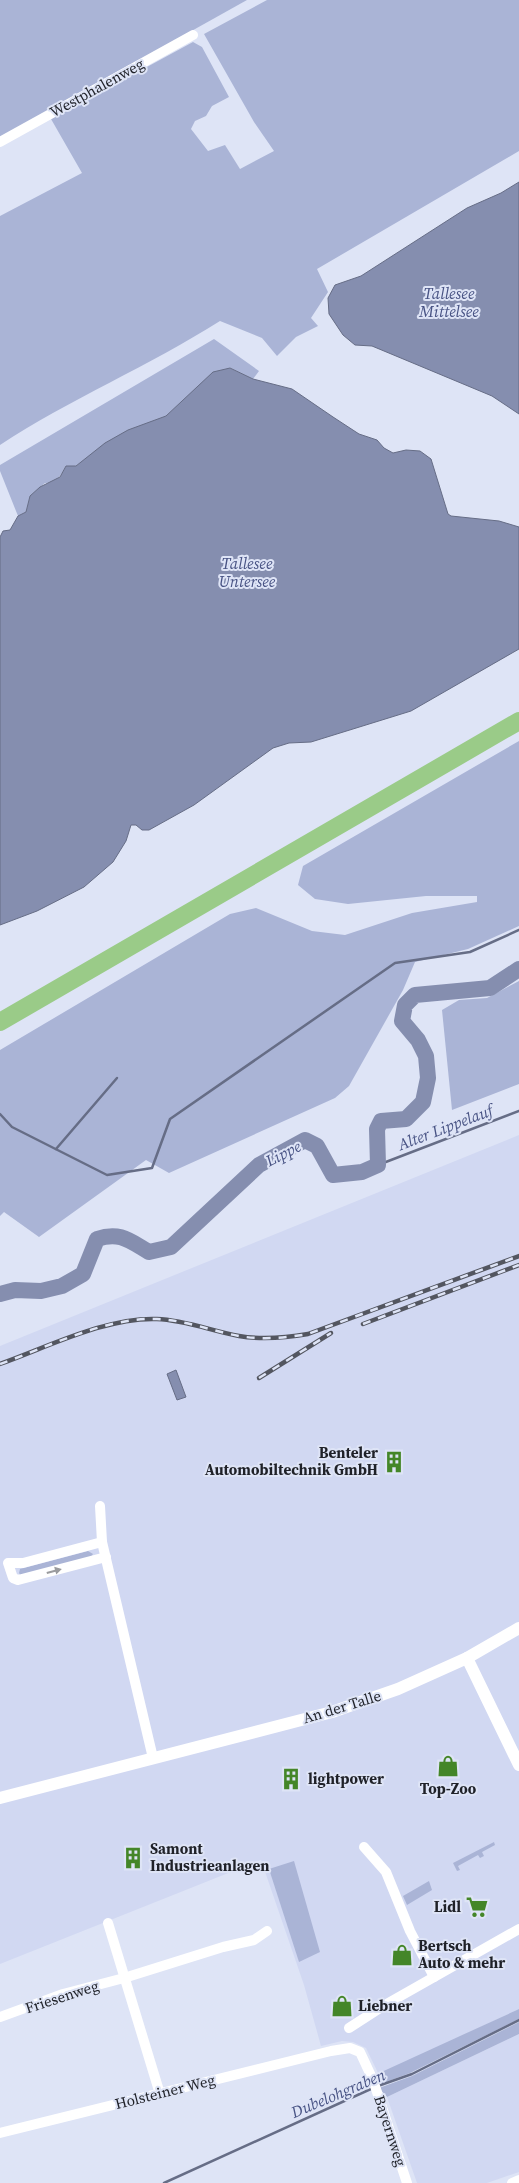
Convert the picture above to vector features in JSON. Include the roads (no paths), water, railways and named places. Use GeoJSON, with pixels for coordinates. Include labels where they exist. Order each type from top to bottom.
{"type":"FeatureCollection","features":[{"type":"Feature","properties":{"kind":"highway"},"geometry":{"type":"LineString","coordinates":[[0,1022],[519,721]]}},
{"type":"Feature","properties":{"kind":"street","name":"Westphalenweg"},"geometry":{"type":"LineString","coordinates":[[0,142],[193,35]]}},
{"type":"Feature","properties":{"kind":"street"},"geometry":{"type":"LineString","coordinates":[[100,1506],[102,1542],[153,1758]]}},
{"type":"Feature","properties":{"kind":"street"},"geometry":{"type":"LineString","coordinates":[[102,1542],[9,1567],[14,1578],[18,1580],[106,1557]]}},
{"type":"Feature","properties":{"kind":"street","name":"An der Talle"},"geometry":{"type":"LineString","coordinates":[[0,1798],[332,1712],[398,1689],[467,1658],[519,1628]]}},
{"type":"Feature","properties":{"kind":"street"},"geometry":{"type":"LineString","coordinates":[[467,1658],[519,1765]]}},
{"type":"Feature","properties":{"kind":"street"},"geometry":{"type":"LineString","coordinates":[[364,1847],[386,1872],[410,1931],[434,1977]]}},
{"type":"Feature","properties":{"kind":"street"},"geometry":{"type":"LineString","coordinates":[[108,1923],[160,2094]]}},
{"type":"Feature","properties":{"kind":"street"},"geometry":{"type":"LineString","coordinates":[[349,2028],[519,1929]]}},
{"type":"Feature","properties":{"kind":"street","name":"Friesenweg"},"geometry":{"type":"LineString","coordinates":[[0,2017],[63,1994],[124,1978],[223,1947],[254,1940],[267,1931]]}},
{"type":"Feature","properties":{"kind":"street","name":"Bayernweg"},"geometry":{"type":"LineString","coordinates":[[331,2051],[350,2048],[360,2052],[375,2084],[407,2183]]}},
{"type":"Feature","properties":{"kind":"street","name":"Holsteiner Weg"},"geometry":{"type":"LineString","coordinates":[[0,2133],[331,2051]]}},
{"type":"Feature","properties":{"kind":"street"},"geometry":{"type":"LineString","coordinates":[[512,2183],[519,2180]]}},
{"type":"Feature","properties":{"kind":"water","name":"Tallesee Mittelsee"},"geometry":{"type":"Polygon","coordinates":[[[519,182],[519,414],[492,396],[372,346],[355,345],[343,335],[329,314],[328,298],[335,285],[361,276],[467,208],[501,193],[519,182]]]}},
{"type":"Feature","properties":{"kind":"water","name":"Tallesee Untersee"},"geometry":{"type":"Polygon","coordinates":[[[230,368],[253,379],[292,389],[359,434],[377,440],[384,448],[393,453],[406,450],[420,451],[431,459],[448,514],[451,516],[499,521],[519,527],[519,649],[411,711],[311,742],[289,743],[273,748],[194,805],[149,830],[142,830],[136,825],[131,825],[126,841],[113,862],[84,887],[37,911],[0,925],[0,537],[3,531],[10,530],[18,516],[26,512],[30,496],[40,487],[60,477],[66,466],[76,466],[105,443],[128,430],[166,416],[213,372],[230,368]]]}},
{"type":"Feature","properties":{"kind":"water"},"geometry":{"type":"Polygon","coordinates":[[[176,1370],[186,1397],[177,1400],[167,1374],[176,1370]]]}},
{"type":"Feature","properties":{"kind":"waterway"},"geometry":{"type":"LineString","coordinates":[[0,1114],[12,1127],[107,1175],[152,1168],[170,1119],[395,963],[470,952],[519,930]]}},
{"type":"Feature","properties":{"kind":"waterway","name":"Lippe"},"geometry":{"type":"LineString","coordinates":[[0,1294],[15,1290],[41,1291],[62,1286],[83,1274],[97,1239],[112,1236],[125,1238],[149,1252],[171,1247],[259,1165],[305,1140],[317,1146],[333,1175],[362,1172],[378,1165],[377,1129],[381,1121],[406,1119],[423,1102],[428,1078],[426,1056],[418,1040],[402,1021],[405,1005],[415,995],[490,988],[519,969]]}},
{"type":"Feature","properties":{"kind":"waterway"},"geometry":{"type":"LineString","coordinates":[[56,1149],[117,1078]]}},
{"type":"Feature","properties":{"kind":"waterway","name":"Alter Lippelauf"},"geometry":{"type":"LineString","coordinates":[[378,1165],[519,1111]]}},
{"type":"Feature","properties":{"kind":"waterway","name":"Dubelohgraben"},"geometry":{"type":"LineString","coordinates":[[378,2086],[412,2074],[519,2020]]}},
{"type":"Feature","properties":{"kind":"waterway","name":"Dubelohgraben"},"geometry":{"type":"LineString","coordinates":[[164,2183],[373,2088]]}},
{"type":"Feature","properties":{"kind":"railway"},"geometry":{"type":"LineString","coordinates":[[0,1364],[77,1334],[118,1323],[138,1320],[178,1321],[229,1334],[256,1338],[291,1337],[308,1334],[519,1256]]}},
{"type":"Feature","properties":{"kind":"railway"},"geometry":{"type":"LineString","coordinates":[[363,1324],[519,1265]]}},
{"type":"Feature","properties":{"kind":"railway"},"geometry":{"type":"LineString","coordinates":[[259,1378],[331,1333]]}},
{"type":"Feature","properties":{"kind":"place","name":"Benteler Automobiltechnik GmbH"},"geometry":{"type":"Point","coordinates":[394,1462]}},
{"type":"Feature","properties":{"kind":"place","name":"Top-Zoo"},"geometry":{"type":"Point","coordinates":[448,1766]}},
{"type":"Feature","properties":{"kind":"place","name":"lightpower"},"geometry":{"type":"Point","coordinates":[291,1779]}},
{"type":"Feature","properties":{"kind":"place","name":"Samont Industrieanlagen"},"geometry":{"type":"Point","coordinates":[133,1858]}},
{"type":"Feature","properties":{"kind":"place","name":"Lidl"},"geometry":{"type":"Point","coordinates":[477,1907]}},
{"type":"Feature","properties":{"kind":"place","name":"Bertsch Auto & mehr"},"geometry":{"type":"Point","coordinates":[402,1955]}},
{"type":"Feature","properties":{"kind":"place","name":"Liebner"},"geometry":{"type":"Point","coordinates":[342,2006]}}]}
